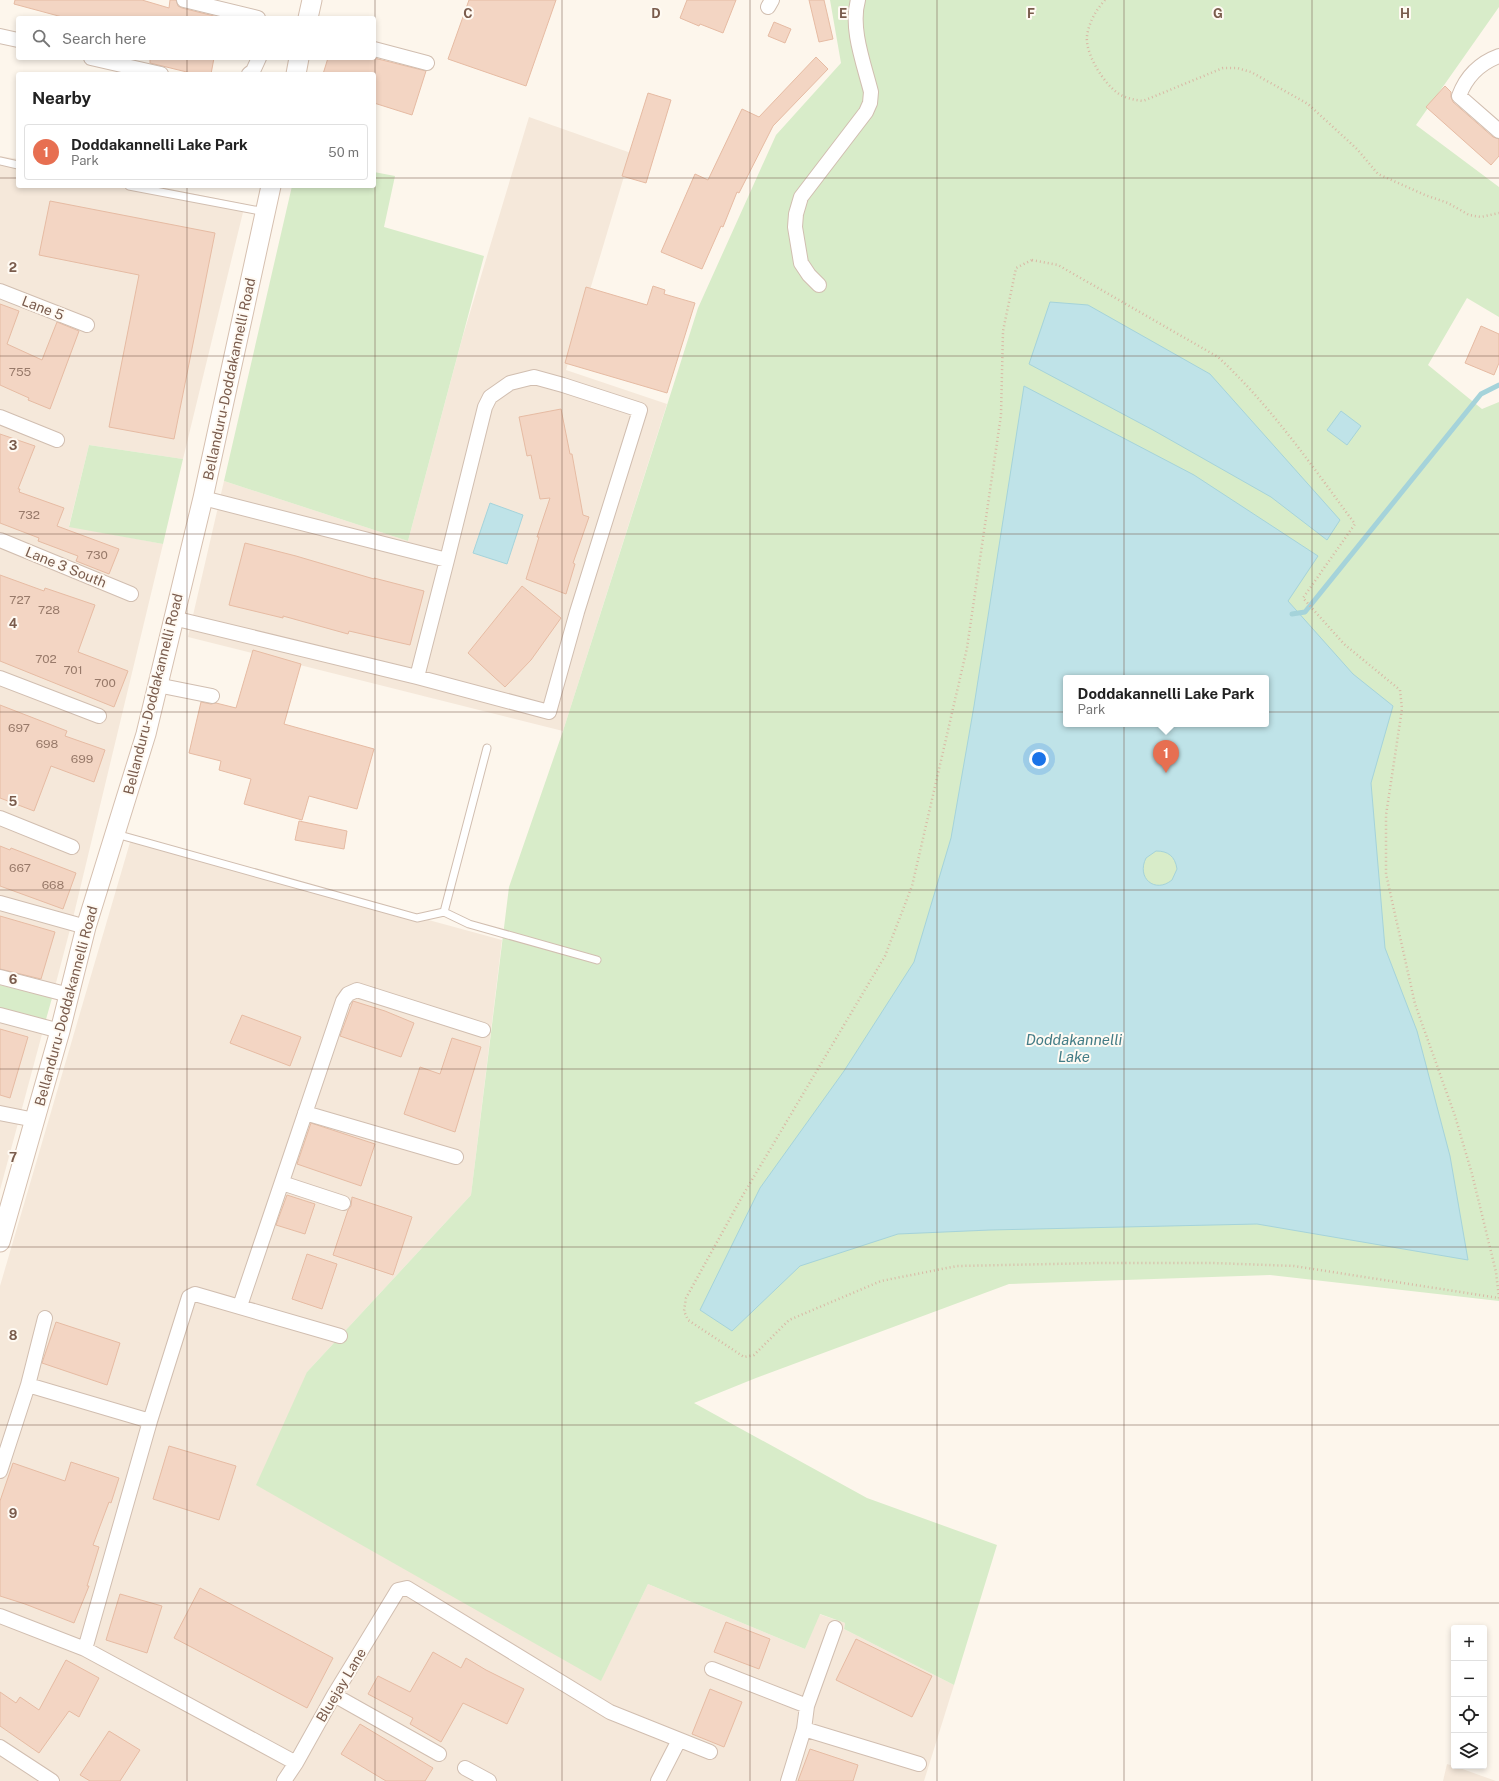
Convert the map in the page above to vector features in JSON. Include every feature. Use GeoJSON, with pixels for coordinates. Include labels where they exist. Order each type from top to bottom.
{"type":"FeatureCollection","features":[{"type":"Feature","properties":{"kind":"street"},"geometry":{"type":"LineString","coordinates":[[184,0],[250,16]]}},
{"type":"Feature","properties":{"kind":"street"},"geometry":{"type":"LineString","coordinates":[[308,16],[312,0]]}},
{"type":"Feature","properties":{"kind":"street"},"geometry":{"type":"LineString","coordinates":[[819,285],[809,275],[801,263],[795,227],[796,214],[801,197],[866,112],[870,103],[871,92],[855,25],[855,11],[858,0]]}},
{"type":"Feature","properties":{"kind":"street"},"geometry":{"type":"LineString","coordinates":[[0,36],[16,40]]}},
{"type":"Feature","properties":{"kind":"street"},"geometry":{"type":"LineString","coordinates":[[376,49],[427,63]]}},
{"type":"Feature","properties":{"kind":"street"},"geometry":{"type":"LineString","coordinates":[[1499,56],[1487,60],[1472,74],[1463,85],[1459,96],[1499,131]]}},
{"type":"Feature","properties":{"kind":"street"},"geometry":{"type":"LineString","coordinates":[[100,60],[152,72]]}},
{"type":"Feature","properties":{"kind":"street"},"geometry":{"type":"LineString","coordinates":[[252,72],[258,60]]}},
{"type":"Feature","properties":{"kind":"street"},"geometry":{"type":"LineString","coordinates":[[296,72],[299,60]]}},
{"type":"Feature","properties":{"kind":"street","name":"Bellanduru-Doddakannelli Road"},"geometry":{"type":"LineString","coordinates":[[0,1242],[4,1214],[35,1120],[60,1031],[86,927],[146,734],[203,498],[271,188]]}},
{"type":"Feature","properties":{"kind":"street","name":"Lane 5"},"geometry":{"type":"LineString","coordinates":[[0,291],[87,325]]}},
{"type":"Feature","properties":{"kind":"street"},"geometry":{"type":"LineString","coordinates":[[173,618],[417,677],[549,712],[577,612],[640,410],[534,377],[510,383],[490,397],[485,407],[417,677]]}},
{"type":"Feature","properties":{"kind":"street"},"geometry":{"type":"LineString","coordinates":[[0,417],[57,440]]}},
{"type":"Feature","properties":{"kind":"street"},"geometry":{"type":"LineString","coordinates":[[203,498],[447,560]]}},
{"type":"Feature","properties":{"kind":"street","name":"Lane 3 South"},"geometry":{"type":"LineString","coordinates":[[0,540],[131,594]]}},
{"type":"Feature","properties":{"kind":"street"},"geometry":{"type":"LineString","coordinates":[[0,678],[99,716]]}},
{"type":"Feature","properties":{"kind":"street"},"geometry":{"type":"LineString","coordinates":[[157,685],[212,696]]}},
{"type":"Feature","properties":{"kind":"street"},"geometry":{"type":"LineString","coordinates":[[0,818],[72,847]]}},
{"type":"Feature","properties":{"kind":"street"},"geometry":{"type":"LineString","coordinates":[[0,902],[86,927]]}},
{"type":"Feature","properties":{"kind":"street"},"geometry":{"type":"LineString","coordinates":[[0,978],[69,994]]}},
{"type":"Feature","properties":{"kind":"street"},"geometry":{"type":"LineString","coordinates":[[240,1306],[343,1001],[348,994],[357,990],[483,1030]]}},
{"type":"Feature","properties":{"kind":"street"},"geometry":{"type":"LineString","coordinates":[[0,1015],[60,1031]]}},
{"type":"Feature","properties":{"kind":"street"},"geometry":{"type":"LineString","coordinates":[[0,1113],[35,1120]]}},
{"type":"Feature","properties":{"kind":"street"},"geometry":{"type":"LineString","coordinates":[[305,1113],[456,1157]]}},
{"type":"Feature","properties":{"kind":"street"},"geometry":{"type":"LineString","coordinates":[[282,1183],[343,1203]]}},
{"type":"Feature","properties":{"kind":"street"},"geometry":{"type":"LineString","coordinates":[[85,1649],[150,1421],[190,1297],[195,1294],[340,1336]]}},
{"type":"Feature","properties":{"kind":"street"},"geometry":{"type":"LineString","coordinates":[[0,1470],[28,1385],[45,1318]]}},
{"type":"Feature","properties":{"kind":"street"},"geometry":{"type":"LineString","coordinates":[[28,1385],[150,1421]]}},
{"type":"Feature","properties":{"kind":"street","name":"Bluejay Lane"},"geometry":{"type":"LineString","coordinates":[[284,1781],[398,1590],[407,1588],[610,1712],[679,1740]]}},
{"type":"Feature","properties":{"kind":"street"},"geometry":{"type":"LineString","coordinates":[[0,1616],[85,1649],[296,1763]]}},
{"type":"Feature","properties":{"kind":"street"},"geometry":{"type":"LineString","coordinates":[[788,1781],[804,1729],[808,1706],[835,1628]]}},
{"type":"Feature","properties":{"kind":"street"},"geometry":{"type":"LineString","coordinates":[[712,1669],[808,1706]]}},
{"type":"Feature","properties":{"kind":"street"},"geometry":{"type":"LineString","coordinates":[[334,1695],[440,1754]]}},
{"type":"Feature","properties":{"kind":"street"},"geometry":{"type":"LineString","coordinates":[[804,1729],[919,1764]]}},
{"type":"Feature","properties":{"kind":"street"},"geometry":{"type":"LineString","coordinates":[[658,1781],[679,1740],[710,1752]]}},
{"type":"Feature","properties":{"kind":"street"},"geometry":{"type":"LineString","coordinates":[[0,1747],[52,1781]]}},
{"type":"Feature","properties":{"kind":"street"},"geometry":{"type":"LineString","coordinates":[[465,1768],[489,1781]]}},
{"type":"Feature","properties":{"kind":"lane"},"geometry":{"type":"LineString","coordinates":[[0,161],[16,165]]}},
{"type":"Feature","properties":{"kind":"lane"},"geometry":{"type":"LineString","coordinates":[[139,188],[265,212]]}},
{"type":"Feature","properties":{"kind":"lane"},"geometry":{"type":"LineString","coordinates":[[444,912],[487,748]]}},
{"type":"Feature","properties":{"kind":"lane"},"geometry":{"type":"LineString","coordinates":[[116,834],[417,918],[444,912],[469,924],[597,960]]}},
{"type":"Feature","properties":{"kind":"path"},"geometry":{"type":"LineString","coordinates":[[1105,0],[1090,23],[1087,36],[1088,51],[1110,86],[1119,94],[1131,99],[1143,101],[1223,68],[1237,68],[1252,72],[1308,104],[1357,148],[1378,174],[1425,195],[1448,203],[1469,215],[1481,217],[1499,213]]}},
{"type":"Feature","properties":{"kind":"path"},"geometry":{"type":"LineString","coordinates":[[1032,260],[1058,265],[1218,357],[1238,376],[1284,429],[1355,524],[1303,598],[1304,600],[1344,644],[1400,690],[1402,709],[1386,815],[1386,874],[1415,1004],[1455,1116],[1472,1174],[1496,1272],[1499,1298],[1294,1266],[1214,1263],[1130,1263],[957,1266],[881,1281],[789,1320],[754,1355],[744,1357],[688,1320],[684,1311],[686,1298],[743,1195],[885,956],[912,886],[967,648],[1001,415],[1003,331],[1016,268],[1032,260]]}},
{"type":"Feature","properties":{"kind":"shaded area"},"geometry":{"type":"Polygon","coordinates":[[[529,117],[631,153],[566,370],[667,404],[563,731],[188,637],[224,481],[408,541],[462,339],[529,117]]]}},
{"type":"Feature","properties":{"kind":"shaded area"},"geometry":{"type":"Polygon","coordinates":[[[0,156],[16,159],[16,188],[165,188],[245,204],[183,459],[89,445],[69,526],[163,544],[73,918],[52,998],[0,985],[0,156]]]}},
{"type":"Feature","properties":{"kind":"shaded area"},"geometry":{"type":"Polygon","coordinates":[[[131,839],[502,940],[471,1195],[307,1372],[601,1680],[648,1584],[805,1649],[819,1614],[845,1623],[844,1629],[954,1685],[924,1781],[0,1781],[0,1286],[131,839]]]}},
{"type":"Feature","properties":{"kind":"shaded area"},"geometry":{"type":"Polygon","coordinates":[[[0,1012],[45,1023],[0,1190],[0,1012]]]}},
{"type":"Feature","properties":{"kind":"shaded area"},"geometry":{"type":"Polygon","coordinates":[[[1447,1764],[1451,1765],[1451,1769],[1462,1769],[1496,1781],[1443,1781],[1447,1764]]]}},
{"type":"Feature","properties":{"kind":"green space"},"geometry":{"type":"Polygon","coordinates":[[[830,0],[1499,0],[1499,7],[1416,125],[1499,187],[1499,317],[1467,298],[1428,365],[1482,409],[1499,402],[1499,1301],[1270,1275],[1009,1284],[756,1378],[694,1403],[867,1498],[997,1545],[954,1685],[844,1629],[845,1623],[820,1614],[805,1649],[648,1584],[601,1681],[256,1485],[307,1372],[471,1195],[509,887],[563,731],[698,308],[776,135],[841,63],[830,0]]]}},
{"type":"Feature","properties":{"kind":"green space"},"geometry":{"type":"Polygon","coordinates":[[[376,172],[395,176],[384,227],[484,256],[408,541],[224,481],[292,188],[376,188],[376,172]]]}},
{"type":"Feature","properties":{"kind":"green space"},"geometry":{"type":"Polygon","coordinates":[[[89,445],[183,459],[163,544],[69,527],[89,445]]]}},
{"type":"Feature","properties":{"kind":"green space"},"geometry":{"type":"Polygon","coordinates":[[[0,985],[52,998],[45,1023],[0,1012],[0,985]]]}},
{"type":"Feature","properties":{"kind":"water"},"geometry":{"type":"Polygon","coordinates":[[[1050,302],[1088,305],[1210,374],[1340,520],[1327,540],[1271,497],[1153,430],[1029,364],[1050,302]]]}},
{"type":"Feature","properties":{"kind":"water","name":"Doddakannelli Lake"},"geometry":{"type":"Polygon","coordinates":[[[1024,386],[1194,475],[1318,556],[1288,601],[1353,674],[1393,706],[1371,783],[1385,948],[1417,1031],[1450,1156],[1468,1260],[1257,1224],[990,1230],[898,1234],[800,1266],[732,1331],[700,1310],[760,1188],[844,1071],[914,962],[951,838],[974,706],[1024,386]],[[1156,851],[1146,858],[1143,872],[1149,882],[1159,885],[1166,884],[1172,880],[1177,869],[1176,864],[1170,855],[1164,852],[1156,851]]]}},
{"type":"Feature","properties":{"kind":"water"},"geometry":{"type":"Polygon","coordinates":[[[1341,411],[1361,426],[1347,445],[1327,430],[1341,411]]]}},
{"type":"Feature","properties":{"kind":"water"},"geometry":{"type":"Polygon","coordinates":[[[490,503],[523,515],[507,564],[473,553],[490,503]]]}},
{"type":"Feature","properties":{"kind":"building"},"geometry":{"type":"Polygon","coordinates":[[[15,0],[142,0],[169,8],[170,0],[176,0],[178,6],[182,8],[214,16],[59,16],[14,4],[15,0]]]}},
{"type":"Feature","properties":{"kind":"building"},"geometry":{"type":"Polygon","coordinates":[[[469,0],[556,0],[526,86],[448,59],[469,0]]]}},
{"type":"Feature","properties":{"kind":"building"},"geometry":{"type":"Polygon","coordinates":[[[687,0],[736,0],[723,33],[700,24],[699,26],[680,18],[687,0]]]}},
{"type":"Feature","properties":{"kind":"building"},"geometry":{"type":"Polygon","coordinates":[[[809,0],[824,0],[833,39],[819,42],[809,0]]]}},
{"type":"Feature","properties":{"kind":"building"},"geometry":{"type":"Polygon","coordinates":[[[774,22],[791,29],[785,43],[768,36],[774,22]]]}},
{"type":"Feature","properties":{"kind":"building"},"geometry":{"type":"Polygon","coordinates":[[[816,57],[828,69],[773,126],[739,193],[737,192],[723,227],[721,226],[702,269],[661,252],[695,174],[708,180],[742,109],[759,117],[816,57]]]}},
{"type":"Feature","properties":{"kind":"building"},"geometry":{"type":"Polygon","coordinates":[[[376,58],[426,71],[412,115],[376,104],[376,72],[324,72],[327,60],[376,60],[376,58]]]}},
{"type":"Feature","properties":{"kind":"building"},"geometry":{"type":"Polygon","coordinates":[[[150,60],[214,60],[211,72],[187,72],[150,63],[150,60]]]}},
{"type":"Feature","properties":{"kind":"building"},"geometry":{"type":"Polygon","coordinates":[[[1445,86],[1451,92],[1453,102],[1493,137],[1499,139],[1499,156],[1491,165],[1426,107],[1445,86]]]}},
{"type":"Feature","properties":{"kind":"building"},"geometry":{"type":"Polygon","coordinates":[[[648,93],[671,100],[646,183],[622,176],[648,93]]]}},
{"type":"Feature","properties":{"kind":"building"},"geometry":{"type":"Polygon","coordinates":[[[50,201],[215,233],[174,439],[109,427],[139,275],[39,255],[50,201]]]}},
{"type":"Feature","properties":{"kind":"building"},"geometry":{"type":"Polygon","coordinates":[[[653,286],[665,290],[664,294],[695,303],[667,393],[565,363],[586,287],[647,305],[653,286]]]}},
{"type":"Feature","properties":{"kind":"building"},"geometry":{"type":"Polygon","coordinates":[[[0,304],[19,311],[7,344],[42,360],[57,322],[79,331],[50,409],[28,400],[29,398],[0,385],[0,304]]]}},
{"type":"Feature","properties":{"kind":"building"},"geometry":{"type":"Polygon","coordinates":[[[1481,326],[1499,334],[1499,363],[1494,375],[1465,363],[1481,326]]]}},
{"type":"Feature","properties":{"kind":"building"},"geometry":{"type":"Polygon","coordinates":[[[561,409],[570,454],[572,454],[583,515],[589,517],[573,563],[575,564],[566,594],[526,579],[539,537],[537,537],[550,498],[540,499],[531,455],[527,456],[519,417],[561,409]]]}},
{"type":"Feature","properties":{"kind":"building"},"geometry":{"type":"Polygon","coordinates":[[[0,434],[35,446],[18,489],[20,489],[19,492],[64,508],[57,526],[119,549],[109,574],[76,561],[78,556],[38,541],[39,538],[0,523],[0,434]]]}},
{"type":"Feature","properties":{"kind":"building"},"geometry":{"type":"Polygon","coordinates":[[[245,543],[374,579],[424,591],[410,645],[349,631],[348,634],[283,616],[283,618],[229,605],[245,543]]]}},
{"type":"Feature","properties":{"kind":"building"},"geometry":{"type":"Polygon","coordinates":[[[0,575],[44,591],[45,588],[95,605],[78,652],[128,671],[114,707],[0,661],[0,575]]]}},
{"type":"Feature","properties":{"kind":"building"},"geometry":{"type":"Polygon","coordinates":[[[522,586],[561,618],[531,660],[505,687],[468,653],[522,586]]]}},
{"type":"Feature","properties":{"kind":"building"},"geometry":{"type":"Polygon","coordinates":[[[253,650],[301,664],[284,724],[374,749],[357,809],[309,796],[302,820],[244,804],[251,779],[219,770],[221,761],[189,753],[201,702],[211,704],[216,703],[236,708],[253,650]]]}},
{"type":"Feature","properties":{"kind":"building"},"geometry":{"type":"Polygon","coordinates":[[[0,705],[67,731],[65,736],[105,750],[94,782],[51,766],[34,811],[0,798],[0,705]]]}},
{"type":"Feature","properties":{"kind":"building"},"geometry":{"type":"Polygon","coordinates":[[[299,821],[347,831],[344,849],[295,840],[299,821]]]}},
{"type":"Feature","properties":{"kind":"building"},"geometry":{"type":"Polygon","coordinates":[[[0,846],[10,850],[11,848],[76,873],[63,909],[0,886],[0,846]]]}},
{"type":"Feature","properties":{"kind":"building"},"geometry":{"type":"Polygon","coordinates":[[[0,916],[55,932],[41,979],[0,969],[0,916]]]}},
{"type":"Feature","properties":{"kind":"building"},"geometry":{"type":"Polygon","coordinates":[[[353,1001],[385,1011],[414,1023],[401,1057],[340,1036],[353,1001]]]}},
{"type":"Feature","properties":{"kind":"building"},"geometry":{"type":"Polygon","coordinates":[[[242,1015],[301,1037],[290,1066],[230,1043],[242,1015]]]}},
{"type":"Feature","properties":{"kind":"building"},"geometry":{"type":"Polygon","coordinates":[[[0,1029],[28,1037],[10,1098],[0,1095],[0,1029]]]}},
{"type":"Feature","properties":{"kind":"building"},"geometry":{"type":"Polygon","coordinates":[[[452,1038],[481,1047],[455,1132],[404,1114],[420,1067],[440,1074],[452,1038]]]}},
{"type":"Feature","properties":{"kind":"building"},"geometry":{"type":"Polygon","coordinates":[[[311,1123],[375,1144],[361,1186],[297,1164],[311,1123]]]}},
{"type":"Feature","properties":{"kind":"building"},"geometry":{"type":"Polygon","coordinates":[[[287,1195],[315,1204],[305,1234],[276,1225],[287,1195]]]}},
{"type":"Feature","properties":{"kind":"building"},"geometry":{"type":"Polygon","coordinates":[[[352,1197],[412,1217],[393,1275],[333,1255],[348,1210],[351,1206],[352,1197]]]}},
{"type":"Feature","properties":{"kind":"building"},"geometry":{"type":"Polygon","coordinates":[[[307,1254],[337,1264],[322,1309],[292,1299],[307,1254]]]}},
{"type":"Feature","properties":{"kind":"building"},"geometry":{"type":"Polygon","coordinates":[[[56,1322],[120,1343],[107,1385],[42,1363],[56,1322]]]}},
{"type":"Feature","properties":{"kind":"building"},"geometry":{"type":"Polygon","coordinates":[[[169,1446],[236,1466],[219,1520],[153,1499],[169,1446]]]}},
{"type":"Feature","properties":{"kind":"building"},"geometry":{"type":"Polygon","coordinates":[[[71,1462],[119,1478],[111,1503],[109,1502],[93,1545],[99,1547],[87,1586],[89,1586],[74,1623],[0,1596],[0,1501],[13,1463],[65,1481],[71,1462]]]}},
{"type":"Feature","properties":{"kind":"building"},"geometry":{"type":"Polygon","coordinates":[[[200,1588],[333,1658],[307,1708],[174,1638],[200,1588]]]}},
{"type":"Feature","properties":{"kind":"building"},"geometry":{"type":"Polygon","coordinates":[[[120,1594],[162,1606],[147,1653],[106,1640],[120,1594]]]}},
{"type":"Feature","properties":{"kind":"building"},"geometry":{"type":"Polygon","coordinates":[[[726,1622],[770,1639],[759,1669],[714,1652],[726,1622]]]}},
{"type":"Feature","properties":{"kind":"building"},"geometry":{"type":"Polygon","coordinates":[[[856,1639],[932,1676],[912,1717],[836,1680],[856,1639]]]}},
{"type":"Feature","properties":{"kind":"building"},"geometry":{"type":"Polygon","coordinates":[[[433,1652],[461,1668],[466,1658],[524,1689],[507,1724],[463,1703],[441,1742],[410,1724],[413,1718],[368,1694],[378,1676],[410,1692],[433,1652]]]}},
{"type":"Feature","properties":{"kind":"building"},"geometry":{"type":"Polygon","coordinates":[[[66,1660],[99,1678],[79,1717],[69,1711],[39,1753],[0,1726],[0,1692],[16,1703],[20,1697],[39,1710],[66,1660]]]}},
{"type":"Feature","properties":{"kind":"building"},"geometry":{"type":"Polygon","coordinates":[[[710,1689],[742,1702],[724,1747],[692,1734],[710,1689]]]}},
{"type":"Feature","properties":{"kind":"building"},"geometry":{"type":"Polygon","coordinates":[[[360,1724],[433,1768],[425,1781],[386,1781],[341,1754],[360,1724]]]}},
{"type":"Feature","properties":{"kind":"building"},"geometry":{"type":"Polygon","coordinates":[[[109,1731],[140,1750],[120,1781],[90,1781],[80,1775],[109,1731]]]}},
{"type":"Feature","properties":{"kind":"building"},"geometry":{"type":"Polygon","coordinates":[[[810,1749],[858,1765],[853,1781],[798,1781],[810,1749]]]}},
{"type":"Feature","properties":{"kind":"waterway"},"geometry":{"type":"LineString","coordinates":[[1292,614],[1305,612],[1481,394],[1499,385]]}},
{"type":"Feature","properties":{"kind":"place","name":"Doddakannelli Lake Park"},"geometry":{"type":"Point","coordinates":[1166,773]}}]}
